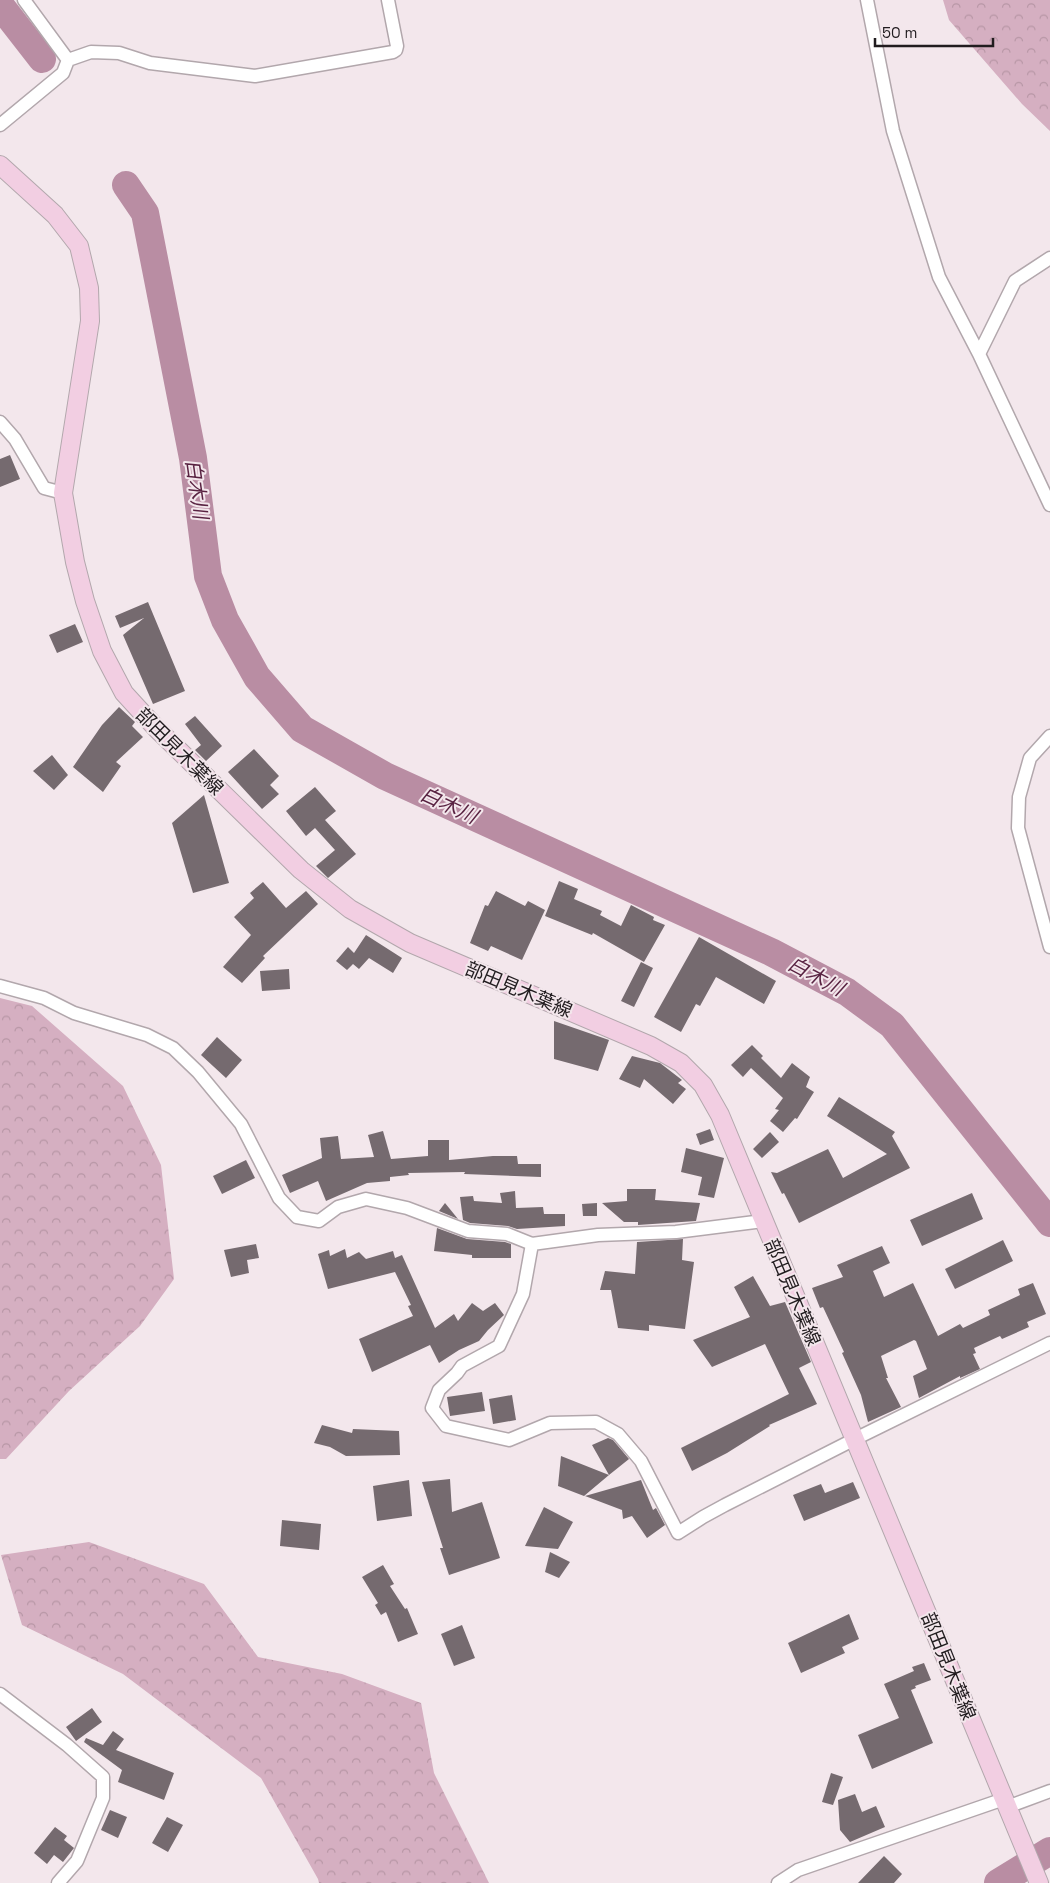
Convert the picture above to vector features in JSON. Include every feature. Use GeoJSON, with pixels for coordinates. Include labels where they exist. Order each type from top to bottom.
{"type":"FeatureCollection","features":[{"type":"Feature","properties":{"kind":"main road","name":"部田見木葉線"},"geometry":{"type":"LineString","coordinates":[[0,165],[55,215],[79,246],[90,288],[90,321],[63,494],[85,601],[102,651],[124,693],[156,728],[301,870],[350,909],[410,943],[651,1046],[680,1063],[703,1085],[720,1115],[1039,1883]]}},
{"type":"Feature","properties":{"kind":"street"},"geometry":{"type":"LineString","coordinates":[[24,0],[68,60]]}},
{"type":"Feature","properties":{"kind":"street"},"geometry":{"type":"LineString","coordinates":[[0,125],[63,73],[68,60],[91,52],[119,53],[150,63],[254,76],[393,52],[397,46],[388,0]]}},
{"type":"Feature","properties":{"kind":"street"},"geometry":{"type":"LineString","coordinates":[[867,0],[894,131],[938,277],[979,354],[1050,505]]}},
{"type":"Feature","properties":{"kind":"street"},"geometry":{"type":"LineString","coordinates":[[979,354],[1015,281],[1050,258]]}},
{"type":"Feature","properties":{"kind":"street"},"geometry":{"type":"LineString","coordinates":[[0,422],[15,439],[44,488],[63,494]]}},
{"type":"Feature","properties":{"kind":"street"},"geometry":{"type":"LineString","coordinates":[[1050,736],[1030,758],[1019,797],[1018,828],[1050,947]]}},
{"type":"Feature","properties":{"kind":"street"},"geometry":{"type":"LineString","coordinates":[[0,986],[44,998],[74,1013],[147,1035],[172,1048],[198,1072],[241,1124],[279,1198],[297,1217],[319,1221],[338,1207],[366,1199],[407,1208],[468,1231],[507,1234],[532,1244],[598,1235],[676,1232],[763,1221]]}},
{"type":"Feature","properties":{"kind":"street"},"geometry":{"type":"LineString","coordinates":[[532,1244],[523,1294],[499,1346],[462,1366],[439,1390],[432,1408],[446,1426],[509,1440],[550,1423],[596,1422],[618,1434],[641,1462],[678,1534],[704,1517],[855,1439],[1050,1343]]}},
{"type":"Feature","properties":{"kind":"street"},"geometry":{"type":"LineString","coordinates":[[0,1694],[67,1745],[103,1777],[103,1798],[78,1861],[58,1883]]}},
{"type":"Feature","properties":{"kind":"street"},"geometry":{"type":"LineString","coordinates":[[778,1883],[798,1870],[1008,1809],[1050,1791]]}},
{"type":"Feature","properties":{"kind":"green space"},"geometry":{"type":"Polygon","coordinates":[[[943,0],[1050,0],[1050,131],[1022,104],[949,20],[943,0]]]}},
{"type":"Feature","properties":{"kind":"green space"},"geometry":{"type":"Polygon","coordinates":[[[0,998],[32,1006],[123,1086],[161,1165],[174,1279],[140,1326],[69,1391],[6,1459],[0,1459],[0,998]]]}},
{"type":"Feature","properties":{"kind":"green space"},"geometry":{"type":"Polygon","coordinates":[[[89,1542],[204,1584],[258,1657],[342,1674],[421,1703],[434,1773],[489,1883],[319,1883],[261,1778],[123,1674],[22,1625],[1,1555],[89,1542]]]}},
{"type":"Feature","properties":{"kind":"building"},"geometry":{"type":"Polygon","coordinates":[[[10,455],[20,479],[0,487],[0,459],[10,455]]]}},
{"type":"Feature","properties":{"kind":"building"},"geometry":{"type":"Polygon","coordinates":[[[148,602],[185,691],[153,704],[123,635],[144,618],[120,628],[115,616],[148,602]]]}},
{"type":"Feature","properties":{"kind":"building"},"geometry":{"type":"Polygon","coordinates":[[[75,624],[83,642],[57,653],[49,635],[75,624]]]}},
{"type":"Feature","properties":{"kind":"building"},"geometry":{"type":"Polygon","coordinates":[[[119,707],[135,722],[132,726],[143,737],[116,762],[121,766],[103,792],[73,767],[102,725],[119,707]]]}},
{"type":"Feature","properties":{"kind":"building"},"geometry":{"type":"Polygon","coordinates":[[[195,716],[222,746],[206,761],[195,750],[201,745],[185,724],[195,716]]]}},
{"type":"Feature","properties":{"kind":"building"},"geometry":{"type":"Polygon","coordinates":[[[254,749],[279,776],[270,785],[279,794],[262,809],[228,772],[254,749]]]}},
{"type":"Feature","properties":{"kind":"building"},"geometry":{"type":"Polygon","coordinates":[[[52,755],[68,775],[54,790],[33,771],[52,755]]]}},
{"type":"Feature","properties":{"kind":"building"},"geometry":{"type":"Polygon","coordinates":[[[315,787],[336,811],[325,820],[356,854],[328,878],[316,866],[335,850],[315,828],[306,836],[286,811],[315,787]]]}},
{"type":"Feature","properties":{"kind":"building"},"geometry":{"type":"Polygon","coordinates":[[[204,795],[229,883],[193,893],[172,823],[204,795]]]}},
{"type":"Feature","properties":{"kind":"building"},"geometry":{"type":"Polygon","coordinates":[[[559,881],[578,889],[574,899],[602,911],[600,915],[621,926],[631,905],[654,917],[653,920],[665,925],[644,962],[593,933],[592,935],[545,916],[559,881]]]}},
{"type":"Feature","properties":{"kind":"building"},"geometry":{"type":"Polygon","coordinates":[[[263,882],[286,908],[306,891],[318,904],[263,956],[265,958],[242,983],[223,967],[251,935],[234,917],[254,898],[250,893],[263,882]]]}},
{"type":"Feature","properties":{"kind":"building"},"geometry":{"type":"Polygon","coordinates":[[[496,891],[525,906],[528,901],[545,910],[522,960],[491,946],[488,951],[470,943],[485,905],[488,906],[496,891]]]}},
{"type":"Feature","properties":{"kind":"building"},"geometry":{"type":"Polygon","coordinates":[[[366,935],[402,958],[393,973],[369,958],[359,969],[353,964],[347,970],[336,961],[348,947],[354,953],[366,935]]]}},
{"type":"Feature","properties":{"kind":"building"},"geometry":{"type":"Polygon","coordinates":[[[699,937],[776,981],[764,1004],[716,977],[700,1006],[696,1004],[681,1032],[654,1017],[699,937]]]}},
{"type":"Feature","properties":{"kind":"building"},"geometry":{"type":"Polygon","coordinates":[[[641,962],[653,968],[634,1007],[621,1001],[641,962]]]}},
{"type":"Feature","properties":{"kind":"building"},"geometry":{"type":"Polygon","coordinates":[[[289,969],[290,989],[262,991],[260,971],[289,969]]]}},
{"type":"Feature","properties":{"kind":"building"},"geometry":{"type":"Polygon","coordinates":[[[554,1021],[609,1040],[598,1071],[554,1059],[554,1021]]]}},
{"type":"Feature","properties":{"kind":"building"},"geometry":{"type":"Polygon","coordinates":[[[217,1037],[242,1060],[226,1078],[201,1055],[217,1037]]]}},
{"type":"Feature","properties":{"kind":"building"},"geometry":{"type":"Polygon","coordinates":[[[752,1045],[763,1056],[761,1058],[781,1078],[792,1063],[810,1077],[806,1087],[814,1092],[797,1119],[795,1118],[783,1132],[770,1121],[779,1110],[775,1109],[783,1098],[751,1068],[743,1077],[731,1065],[752,1045]]]}},
{"type":"Feature","properties":{"kind":"building"},"geometry":{"type":"Polygon","coordinates":[[[632,1056],[660,1063],[682,1080],[678,1083],[686,1089],[673,1104],[644,1079],[640,1088],[619,1079],[632,1056]]]}},
{"type":"Feature","properties":{"kind":"building"},"geometry":{"type":"Polygon","coordinates":[[[839,1097],[895,1132],[892,1136],[910,1168],[799,1223],[771,1172],[777,1173],[828,1149],[843,1178],[887,1154],[827,1116],[839,1097]]]}},
{"type":"Feature","properties":{"kind":"building"},"geometry":{"type":"Polygon","coordinates":[[[710,1129],[714,1140],[700,1145],[696,1134],[710,1129]]]}},
{"type":"Feature","properties":{"kind":"building"},"geometry":{"type":"Polygon","coordinates":[[[383,1131],[391,1159],[428,1156],[428,1140],[449,1140],[449,1160],[517,1156],[518,1164],[541,1164],[541,1177],[464,1174],[465,1172],[408,1173],[409,1175],[390,1177],[390,1181],[367,1183],[326,1201],[318,1181],[290,1193],[282,1175],[322,1158],[320,1138],[338,1136],[341,1159],[374,1157],[368,1135],[383,1131]]]}},
{"type":"Feature","properties":{"kind":"building"},"geometry":{"type":"Polygon","coordinates":[[[770,1132],[779,1142],[762,1158],[753,1149],[770,1132]]]}},
{"type":"Feature","properties":{"kind":"building"},"geometry":{"type":"Polygon","coordinates":[[[686,1148],[724,1158],[714,1198],[698,1195],[702,1177],[681,1172],[686,1148]]]}},
{"type":"Feature","properties":{"kind":"building"},"geometry":{"type":"Polygon","coordinates":[[[246,1160],[255,1178],[222,1194],[213,1176],[246,1160]]]}},
{"type":"Feature","properties":{"kind":"building"},"geometry":{"type":"Polygon","coordinates":[[[627,1189],[656,1189],[655,1200],[700,1203],[696,1221],[638,1225],[638,1222],[624,1222],[602,1203],[627,1201],[627,1189]]]}},
{"type":"Feature","properties":{"kind":"building"},"geometry":{"type":"Polygon","coordinates":[[[515,1191],[516,1208],[543,1207],[544,1214],[565,1214],[565,1226],[517,1229],[508,1226],[470,1223],[463,1220],[460,1197],[473,1196],[474,1201],[502,1203],[500,1193],[515,1191]]]}},
{"type":"Feature","properties":{"kind":"building"},"geometry":{"type":"Polygon","coordinates":[[[972,1193],[983,1219],[922,1246],[910,1220],[972,1193]]]}},
{"type":"Feature","properties":{"kind":"building"},"geometry":{"type":"Polygon","coordinates":[[[445,1203],[458,1219],[439,1211],[445,1203]]]}},
{"type":"Feature","properties":{"kind":"building"},"geometry":{"type":"Polygon","coordinates":[[[597,1203],[597,1216],[583,1216],[582,1204],[597,1203]]]}},
{"type":"Feature","properties":{"kind":"building"},"geometry":{"type":"Polygon","coordinates":[[[437,1228],[467,1239],[511,1244],[511,1258],[472,1258],[472,1255],[434,1251],[437,1228]]]}},
{"type":"Feature","properties":{"kind":"building"},"geometry":{"type":"Polygon","coordinates":[[[683,1239],[682,1260],[694,1262],[685,1329],[649,1325],[649,1331],[618,1328],[611,1290],[600,1290],[605,1271],[635,1274],[637,1242],[683,1239]]]}},
{"type":"Feature","properties":{"kind":"building"},"geometry":{"type":"Polygon","coordinates":[[[1003,1240],[1013,1261],[955,1289],[945,1269],[1003,1240]]]}},
{"type":"Feature","properties":{"kind":"building"},"geometry":{"type":"Polygon","coordinates":[[[256,1244],[259,1258],[247,1260],[249,1273],[231,1277],[224,1250],[256,1244]]]}},
{"type":"Feature","properties":{"kind":"building"},"geometry":{"type":"Polygon","coordinates":[[[882,1246],[890,1263],[873,1271],[884,1297],[913,1283],[938,1336],[960,1324],[963,1328],[990,1315],[988,1310],[1020,1295],[1018,1289],[1033,1283],[1046,1314],[1027,1322],[1029,1327],[1002,1339],[1000,1336],[974,1348],[976,1353],[973,1354],[980,1369],[960,1378],[960,1376],[919,1398],[913,1376],[927,1369],[916,1341],[914,1340],[881,1356],[888,1378],[886,1378],[901,1407],[868,1422],[861,1395],[842,1353],[844,1352],[823,1307],[820,1308],[812,1288],[843,1277],[837,1265],[882,1246]]]}},
{"type":"Feature","properties":{"kind":"building"},"geometry":{"type":"Polygon","coordinates":[[[345,1249],[347,1258],[359,1252],[366,1259],[393,1251],[395,1258],[402,1255],[435,1328],[454,1314],[458,1321],[472,1303],[483,1311],[495,1303],[504,1315],[479,1341],[459,1350],[439,1363],[430,1345],[372,1372],[359,1339],[413,1316],[408,1306],[411,1305],[395,1272],[328,1289],[318,1254],[329,1250],[330,1256],[345,1249]]]}},
{"type":"Feature","properties":{"kind":"building"},"geometry":{"type":"Polygon","coordinates":[[[753,1276],[770,1306],[785,1302],[811,1362],[799,1368],[817,1404],[769,1425],[727,1453],[692,1471],[681,1448],[789,1394],[765,1344],[712,1367],[693,1340],[750,1317],[734,1287],[753,1276]]]}},
{"type":"Feature","properties":{"kind":"building"},"geometry":{"type":"Polygon","coordinates":[[[482,1392],[485,1411],[450,1416],[447,1397],[482,1392]]]}},
{"type":"Feature","properties":{"kind":"building"},"geometry":{"type":"Polygon","coordinates":[[[512,1395],[516,1420],[493,1424],[489,1399],[512,1395]]]}},
{"type":"Feature","properties":{"kind":"building"},"geometry":{"type":"Polygon","coordinates":[[[322,1425],[352,1433],[353,1429],[399,1431],[400,1455],[346,1456],[330,1447],[314,1443],[322,1425]]]}},
{"type":"Feature","properties":{"kind":"building"},"geometry":{"type":"Polygon","coordinates":[[[608,1438],[613,1440],[629,1459],[609,1475],[592,1445],[608,1438]]]}},
{"type":"Feature","properties":{"kind":"building"},"geometry":{"type":"Polygon","coordinates":[[[561,1456],[609,1475],[584,1496],[558,1486],[561,1456]]]}},
{"type":"Feature","properties":{"kind":"building"},"geometry":{"type":"Polygon","coordinates":[[[450,1479],[452,1512],[482,1502],[500,1558],[449,1575],[440,1548],[443,1548],[422,1482],[450,1479]]]}},
{"type":"Feature","properties":{"kind":"building"},"geometry":{"type":"Polygon","coordinates":[[[409,1480],[412,1516],[377,1521],[373,1486],[409,1480]]]}},
{"type":"Feature","properties":{"kind":"building"},"geometry":{"type":"Polygon","coordinates":[[[641,1480],[653,1510],[656,1508],[665,1525],[647,1538],[632,1516],[623,1519],[622,1510],[585,1496],[641,1480]]]}},
{"type":"Feature","properties":{"kind":"building"},"geometry":{"type":"Polygon","coordinates":[[[853,1482],[860,1498],[804,1521],[793,1495],[821,1484],[825,1493],[853,1482]]]}},
{"type":"Feature","properties":{"kind":"building"},"geometry":{"type":"Polygon","coordinates":[[[544,1507],[573,1522],[558,1549],[525,1546],[544,1507]]]}},
{"type":"Feature","properties":{"kind":"building"},"geometry":{"type":"Polygon","coordinates":[[[282,1520],[321,1524],[319,1550],[280,1546],[282,1520]]]}},
{"type":"Feature","properties":{"kind":"building"},"geometry":{"type":"Polygon","coordinates":[[[550,1552],[570,1562],[559,1578],[545,1572],[550,1552]]]}},
{"type":"Feature","properties":{"kind":"building"},"geometry":{"type":"Polygon","coordinates":[[[383,1565],[394,1584],[390,1586],[405,1609],[407,1608],[418,1634],[398,1642],[386,1612],[381,1615],[375,1605],[378,1603],[362,1577],[383,1565]]]}},
{"type":"Feature","properties":{"kind":"building"},"geometry":{"type":"Polygon","coordinates":[[[849,1614],[859,1639],[842,1647],[845,1653],[801,1673],[788,1643],[849,1614]]]}},
{"type":"Feature","properties":{"kind":"building"},"geometry":{"type":"Polygon","coordinates":[[[462,1625],[475,1658],[454,1666],[441,1634],[462,1625]]]}},
{"type":"Feature","properties":{"kind":"building"},"geometry":{"type":"Polygon","coordinates":[[[924,1663],[931,1680],[915,1686],[916,1688],[911,1690],[933,1743],[872,1769],[858,1735],[899,1718],[884,1684],[914,1671],[912,1667],[924,1663]]]}},
{"type":"Feature","properties":{"kind":"building"},"geometry":{"type":"Polygon","coordinates":[[[92,1708],[102,1722],[76,1741],[66,1727],[92,1708]]]}},
{"type":"Feature","properties":{"kind":"building"},"geometry":{"type":"Polygon","coordinates":[[[113,1731],[124,1739],[116,1750],[174,1773],[164,1800],[118,1782],[122,1770],[84,1742],[86,1738],[103,1745],[113,1731]]]}},
{"type":"Feature","properties":{"kind":"building"},"geometry":{"type":"Polygon","coordinates":[[[831,1773],[843,1777],[833,1805],[822,1802],[831,1773]]]}},
{"type":"Feature","properties":{"kind":"building"},"geometry":{"type":"Polygon","coordinates":[[[855,1794],[862,1812],[876,1806],[885,1827],[850,1842],[840,1830],[838,1800],[855,1794]]]}},
{"type":"Feature","properties":{"kind":"building"},"geometry":{"type":"Polygon","coordinates":[[[110,1810],[127,1817],[118,1838],[101,1830],[110,1810]]]}},
{"type":"Feature","properties":{"kind":"building"},"geometry":{"type":"Polygon","coordinates":[[[167,1817],[183,1825],[168,1852],[152,1843],[167,1817]]]}},
{"type":"Feature","properties":{"kind":"building"},"geometry":{"type":"Polygon","coordinates":[[[55,1827],[67,1836],[64,1840],[74,1848],[63,1862],[54,1855],[47,1864],[34,1853],[55,1827]]]}},
{"type":"Feature","properties":{"kind":"building"},"geometry":{"type":"Polygon","coordinates":[[[884,1856],[902,1874],[894,1883],[858,1883],[884,1856]]]}},
{"type":"Feature","properties":{"kind":"waterway","name":"白木川"},"geometry":{"type":"LineString","coordinates":[[0,5],[42,59]]}},
{"type":"Feature","properties":{"kind":"waterway","name":"白木川"},"geometry":{"type":"LineString","coordinates":[[126,185],[145,213],[193,458],[208,576],[225,620],[257,677],[302,729],[385,776],[771,952],[847,992],[892,1025],[1050,1223]]}},
{"type":"Feature","properties":{"kind":"waterway"},"geometry":{"type":"LineString","coordinates":[[998,1883],[1050,1851]]}}]}
